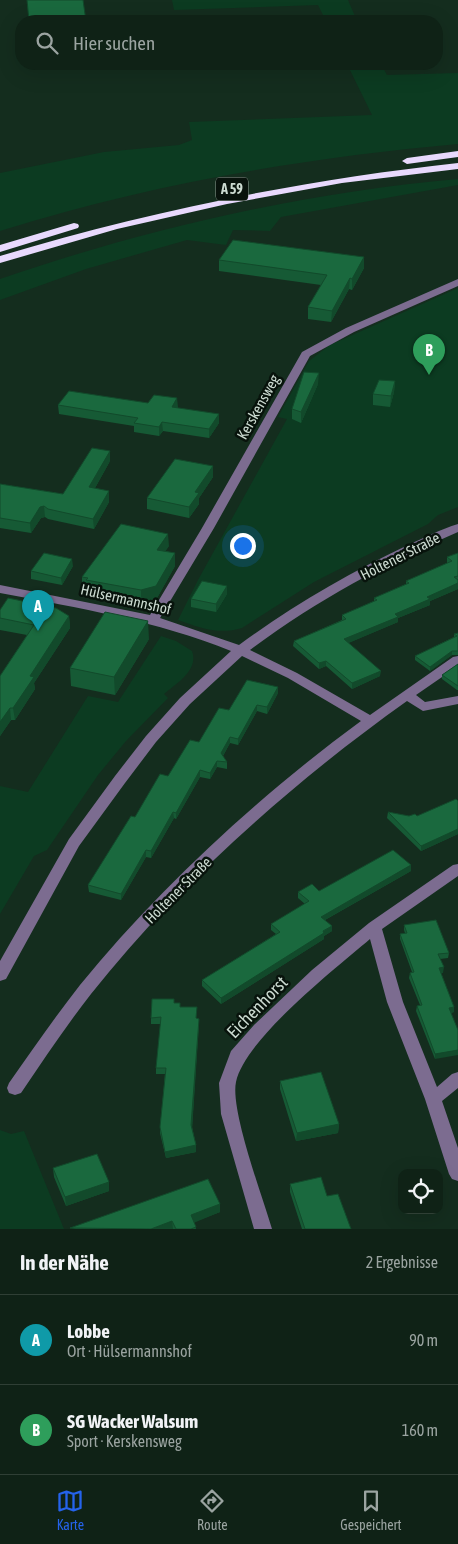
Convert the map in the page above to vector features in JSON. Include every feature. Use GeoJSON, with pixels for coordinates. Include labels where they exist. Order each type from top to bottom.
{"type":"FeatureCollection","features":[{"type":"Feature","properties":{"kind":"highway","name":"A 59"},"geometry":{"type":"LineString","coordinates":[[141,209],[271,182],[458,155]]}},
{"type":"Feature","properties":{"kind":"highway","name":"A 59"},"geometry":{"type":"LineString","coordinates":[[0,260],[123,223],[232,198],[355,178],[458,166]]}},
{"type":"Feature","properties":{"kind":"highway"},"geometry":{"type":"LineString","coordinates":[[0,249],[87,223]]}},
{"type":"Feature","properties":{"kind":"street","name":"Kerskensweg"},"geometry":{"type":"LineString","coordinates":[[153,620],[208,528],[306,354],[350,330],[458,282]]}},
{"type":"Feature","properties":{"kind":"street","name":"Holtener Straße"},"geometry":{"type":"LineString","coordinates":[[0,975],[75,842],[134,759],[194,692],[241,650],[286,619],[335,589],[392,558],[458,528]]}},
{"type":"Feature","properties":{"kind":"street","name":"Hülsermannshof"},"geometry":{"type":"LineString","coordinates":[[0,589],[153,620],[205,636],[241,650]]}},
{"type":"Feature","properties":{"kind":"street"},"geometry":{"type":"LineString","coordinates":[[241,650],[329,694],[371,721]]}},
{"type":"Feature","properties":{"kind":"street","name":"Holtener Straße"},"geometry":{"type":"LineString","coordinates":[[16,1088],[70,1010],[97,976],[142,926],[280,792],[371,721],[458,660]]}},
{"type":"Feature","properties":{"kind":"street"},"geometry":{"type":"LineString","coordinates":[[407,695],[423,707],[458,700]]}},
{"type":"Feature","properties":{"kind":"street","name":"Eichenhorst"},"geometry":{"type":"LineString","coordinates":[[263,1229],[230,1114],[227,1083],[237,1056],[260,1029],[318,974],[374,927],[458,869]]}},
{"type":"Feature","properties":{"kind":"street"},"geometry":{"type":"LineString","coordinates":[[374,927],[395,1002],[433,1098],[458,1174]]}},
{"type":"Feature","properties":{"kind":"street"},"geometry":{"type":"LineString","coordinates":[[433,1098],[458,1079]]}},
{"type":"Feature","properties":{"kind":"green space"},"geometry":{"type":"Polygon","coordinates":[[[172,0],[348,0],[354,15],[323,15],[318,5],[174,10],[172,0]]]}},
{"type":"Feature","properties":{"kind":"green space"},"geometry":{"type":"Polygon","coordinates":[[[350,70],[384,70],[387,75],[458,73],[458,144],[342,157],[227,175],[56,214],[0,231],[0,173],[104,152],[179,145],[192,140],[189,122],[372,115],[350,70]]]}},
{"type":"Feature","properties":{"kind":"green space"},"geometry":{"type":"Polygon","coordinates":[[[458,179],[458,185],[281,217],[270,231],[233,230],[226,245],[187,240],[86,269],[0,300],[0,279],[112,244],[226,215],[284,203],[341,193],[458,179]]]}},
{"type":"Feature","properties":{"kind":"green space"},"geometry":{"type":"Polygon","coordinates":[[[458,288],[458,507],[438,515],[428,524],[314,582],[242,628],[217,631],[178,620],[287,419],[278,417],[309,361],[330,345],[458,288]]]}},
{"type":"Feature","properties":{"kind":"green space"},"geometry":{"type":"Polygon","coordinates":[[[161,636],[176,641],[192,651],[193,658],[190,670],[186,676],[164,694],[168,698],[126,741],[98,775],[47,850],[34,856],[0,914],[0,786],[28,792],[88,696],[118,702],[161,636]]]}},
{"type":"Feature","properties":{"kind":"green space"},"geometry":{"type":"Polygon","coordinates":[[[0,1130],[11,1134],[24,1131],[64,1229],[0,1229],[0,1130]]]}},
{"type":"Feature","properties":{"kind":"building"},"geometry":{"type":"Polygon","coordinates":[[[27,0],[83,0],[85,15],[28,15],[27,0]]]}},
{"type":"Feature","properties":{"kind":"building"},"geometry":{"type":"Polygon","coordinates":[[[233,240],[364,257],[332,311],[308,307],[327,275],[219,260],[233,240]]]}},
{"type":"Feature","properties":{"kind":"building"},"geometry":{"type":"Polygon","coordinates":[[[304,372],[319,373],[301,412],[292,409],[304,372]]]}},
{"type":"Feature","properties":{"kind":"building"},"geometry":{"type":"Polygon","coordinates":[[[379,380],[395,381],[391,396],[373,394],[379,380]]]}},
{"type":"Feature","properties":{"kind":"building"},"geometry":{"type":"Polygon","coordinates":[[[69,391],[148,403],[154,395],[177,398],[172,407],[219,414],[209,429],[162,422],[159,427],[134,423],[138,418],[58,405],[69,391]]]}},
{"type":"Feature","properties":{"kind":"building"},"geometry":{"type":"Polygon","coordinates":[[[92,448],[110,451],[89,487],[109,491],[93,519],[48,509],[44,506],[40,507],[30,523],[0,518],[0,484],[63,494],[92,448]]]}},
{"type":"Feature","properties":{"kind":"building"},"geometry":{"type":"Polygon","coordinates":[[[175,459],[213,466],[195,492],[199,493],[189,507],[147,498],[175,459]]]}},
{"type":"Feature","properties":{"kind":"building"},"geometry":{"type":"Polygon","coordinates":[[[121,524],[168,534],[157,550],[175,553],[156,586],[141,590],[86,580],[88,578],[82,577],[121,524]]]}},
{"type":"Feature","properties":{"kind":"building"},"geometry":{"type":"Polygon","coordinates":[[[44,553],[72,559],[61,578],[31,571],[44,553]]]}},
{"type":"Feature","properties":{"kind":"building"},"geometry":{"type":"Polygon","coordinates":[[[458,553],[458,576],[454,577],[458,580],[458,583],[427,597],[430,599],[395,614],[398,617],[344,639],[381,671],[352,683],[326,661],[319,663],[294,641],[346,619],[342,615],[377,600],[374,598],[409,583],[406,581],[452,561],[447,557],[458,553]]]}},
{"type":"Feature","properties":{"kind":"building"},"geometry":{"type":"Polygon","coordinates":[[[202,581],[227,586],[216,604],[191,599],[202,581]]]}},
{"type":"Feature","properties":{"kind":"building"},"geometry":{"type":"Polygon","coordinates":[[[8,598],[56,608],[69,616],[30,676],[34,677],[13,708],[10,708],[0,722],[0,676],[34,625],[0,618],[0,610],[8,598]]]}},
{"type":"Feature","properties":{"kind":"building"},"geometry":{"type":"Polygon","coordinates":[[[105,612],[148,621],[114,677],[70,668],[105,612]]]}},
{"type":"Feature","properties":{"kind":"building"},"geometry":{"type":"Polygon","coordinates":[[[458,633],[458,651],[452,651],[430,667],[415,656],[457,636],[454,634],[458,633]]]}},
{"type":"Feature","properties":{"kind":"building"},"geometry":{"type":"Polygon","coordinates":[[[458,664],[458,686],[442,675],[458,664]]]}},
{"type":"Feature","properties":{"kind":"building"},"geometry":{"type":"Polygon","coordinates":[[[247,680],[278,687],[267,707],[257,705],[238,739],[230,737],[221,753],[227,762],[217,761],[210,773],[200,770],[176,813],[173,812],[151,851],[146,850],[121,894],[88,885],[131,816],[135,817],[160,774],[168,776],[190,740],[199,742],[219,708],[229,710],[247,680]]]}},
{"type":"Feature","properties":{"kind":"building"},"geometry":{"type":"Polygon","coordinates":[[[456,799],[458,801],[458,829],[421,846],[388,812],[409,816],[415,814],[417,816],[456,799]]]}},
{"type":"Feature","properties":{"kind":"building"},"geometry":{"type":"Polygon","coordinates":[[[393,850],[411,865],[321,917],[332,926],[323,931],[324,933],[221,998],[202,980],[280,932],[271,924],[309,901],[298,892],[312,884],[319,891],[393,850]]]}},
{"type":"Feature","properties":{"kind":"building"},"geometry":{"type":"Polygon","coordinates":[[[436,920],[449,953],[438,954],[444,967],[439,968],[454,1007],[449,1008],[458,1030],[458,1050],[435,1054],[417,1006],[422,1005],[410,973],[414,972],[400,934],[407,933],[404,925],[436,920]]]}},
{"type":"Feature","properties":{"kind":"building"},"geometry":{"type":"Polygon","coordinates":[[[152,999],[174,999],[174,1003],[180,1003],[180,1007],[197,1007],[196,1018],[199,1019],[191,1125],[196,1145],[165,1152],[160,1127],[166,1068],[156,1068],[161,1017],[151,1018],[152,999]]]}},
{"type":"Feature","properties":{"kind":"building"},"geometry":{"type":"Polygon","coordinates":[[[321,1072],[339,1124],[297,1133],[280,1081],[321,1072]]]}},
{"type":"Feature","properties":{"kind":"building"},"geometry":{"type":"Polygon","coordinates":[[[97,1154],[109,1182],[65,1197],[53,1168],[97,1154]]]}},
{"type":"Feature","properties":{"kind":"building"},"geometry":{"type":"Polygon","coordinates":[[[321,1177],[327,1196],[338,1194],[351,1229],[305,1229],[290,1184],[321,1177]]]}},
{"type":"Feature","properties":{"kind":"building"},"geometry":{"type":"Polygon","coordinates":[[[208,1179],[220,1204],[191,1215],[196,1227],[191,1229],[176,1229],[172,1221],[151,1229],[70,1228],[208,1179]]]}},
{"type":"Feature","properties":{"kind":"place","name":"SG Wacker Walsum"},"geometry":{"type":"Point","coordinates":[429,375]}},
{"type":"Feature","properties":{"kind":"place","name":"Lobbe"},"geometry":{"type":"Point","coordinates":[38,631]}}]}
